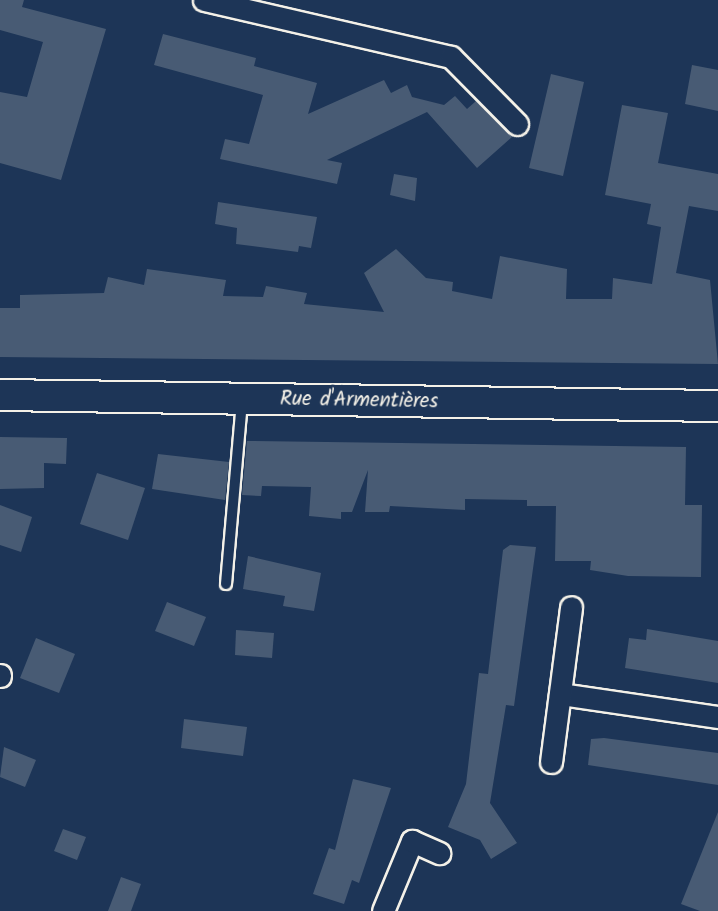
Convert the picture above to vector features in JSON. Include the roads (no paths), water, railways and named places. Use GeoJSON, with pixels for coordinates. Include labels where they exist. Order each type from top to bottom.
{"type":"FeatureCollection","features":[{"type":"Feature","properties":{"kind":"main road","name":"Rue d'Armentières"},"geometry":{"type":"LineString","coordinates":[[0,396],[718,406]]}},
{"type":"Feature","properties":{"kind":"street"},"geometry":{"type":"LineString","coordinates":[[204,0],[452,57],[517,124]]}},
{"type":"Feature","properties":{"kind":"street"},"geometry":{"type":"LineString","coordinates":[[551,762],[572,607]]}},
{"type":"Feature","properties":{"kind":"street"},"geometry":{"type":"LineString","coordinates":[[560,694],[718,717]]}},
{"type":"Feature","properties":{"kind":"street"},"geometry":{"type":"LineString","coordinates":[[383,911],[412,841],[439,853]]}},
{"type":"Feature","properties":{"kind":"lane"},"geometry":{"type":"LineString","coordinates":[[226,584],[242,399]]}}]}
